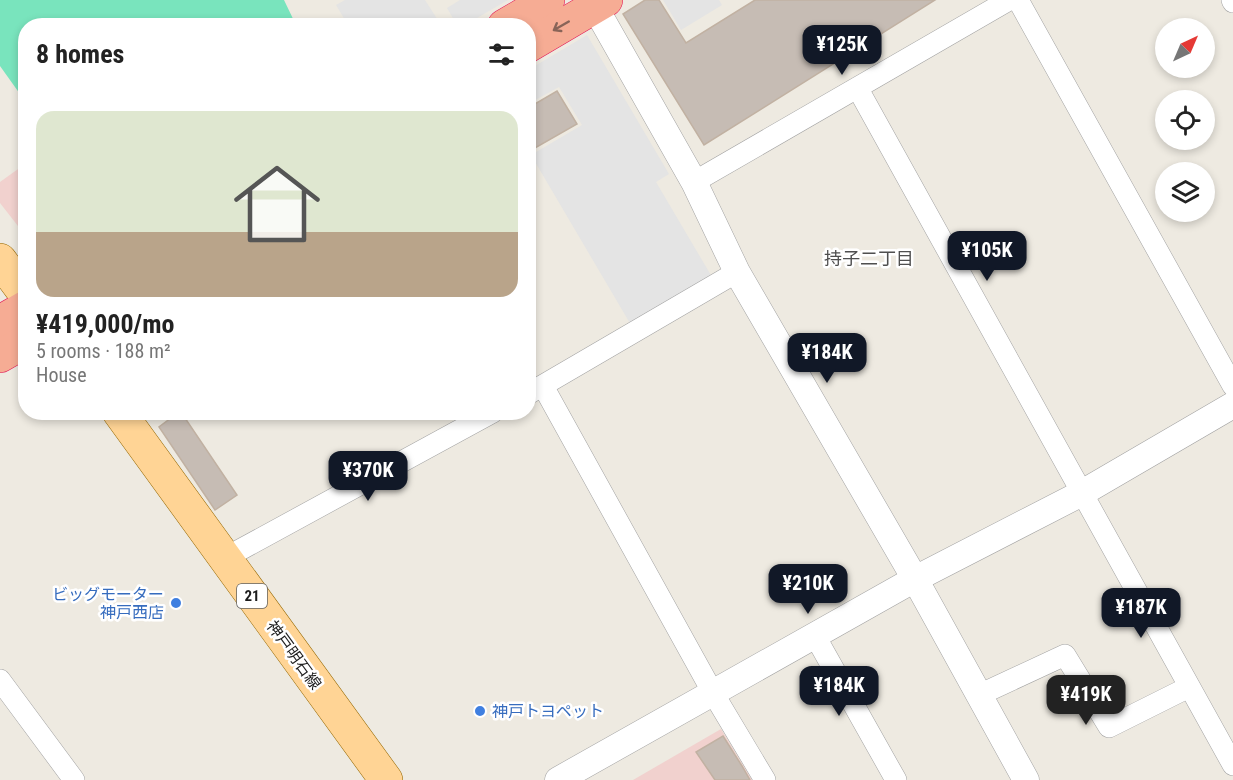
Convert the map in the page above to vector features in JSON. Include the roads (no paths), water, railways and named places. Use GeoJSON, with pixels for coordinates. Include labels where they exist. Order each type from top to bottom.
{"type":"FeatureCollection","features":[{"type":"Feature","properties":{"kind":"highway"},"geometry":{"type":"LineString","coordinates":[[518,18],[548,0]]}},
{"type":"Feature","properties":{"kind":"highway"},"geometry":{"type":"LineString","coordinates":[[536,41],[597,2]]}},
{"type":"Feature","properties":{"kind":"highway"},"geometry":{"type":"LineString","coordinates":[[0,322],[18,312]]}},
{"type":"Feature","properties":{"kind":"highway"},"geometry":{"type":"LineString","coordinates":[[0,356],[18,346]]}},
{"type":"Feature","properties":{"kind":"main road"},"geometry":{"type":"LineString","coordinates":[[0,260],[18,284]]}},
{"type":"Feature","properties":{"kind":"main road","name":"神戸明石線"},"geometry":{"type":"LineString","coordinates":[[125,420],[386,780]]}},
{"type":"Feature","properties":{"kind":"street"},"geometry":{"type":"LineString","coordinates":[[694,183],[1009,0]]}},
{"type":"Feature","properties":{"kind":"street"},"geometry":{"type":"LineString","coordinates":[[1018,0],[1233,386]]}},
{"type":"Feature","properties":{"kind":"street"},"geometry":{"type":"LineString","coordinates":[[597,2],[694,183],[737,272],[915,579],[1026,780]]}},
{"type":"Feature","properties":{"kind":"street"},"geometry":{"type":"LineString","coordinates":[[858,89],[1233,765]]}},
{"type":"Feature","properties":{"kind":"street"},"geometry":{"type":"LineString","coordinates":[[536,389],[737,272]]}},
{"type":"Feature","properties":{"kind":"street"},"geometry":{"type":"LineString","coordinates":[[536,392],[765,780]]}},
{"type":"Feature","properties":{"kind":"street"},"geometry":{"type":"LineString","coordinates":[[558,780],[915,579],[1082,493],[1233,405]]}},
{"type":"Feature","properties":{"kind":"street"},"geometry":{"type":"LineString","coordinates":[[225,558],[478,420]]}},
{"type":"Feature","properties":{"kind":"street"},"geometry":{"type":"LineString","coordinates":[[815,636],[896,780]]}},
{"type":"Feature","properties":{"kind":"street"},"geometry":{"type":"LineString","coordinates":[[979,695],[1065,655],[1109,727],[1190,687]]}},
{"type":"Feature","properties":{"kind":"street"},"geometry":{"type":"LineString","coordinates":[[0,681],[74,780]]}},
{"type":"Feature","properties":{"kind":"place","name":"ビッグモーター 神戸西店"},"geometry":{"type":"Point","coordinates":[176,603]}},
{"type":"Feature","properties":{"kind":"place","name":"神戸トヨペット"},"geometry":{"type":"Point","coordinates":[480,711]}},
{"type":"Feature","properties":{"kind":"district","name":"持子二丁目"},"geometry":{"type":"Point","coordinates":[869,258]}}]}
